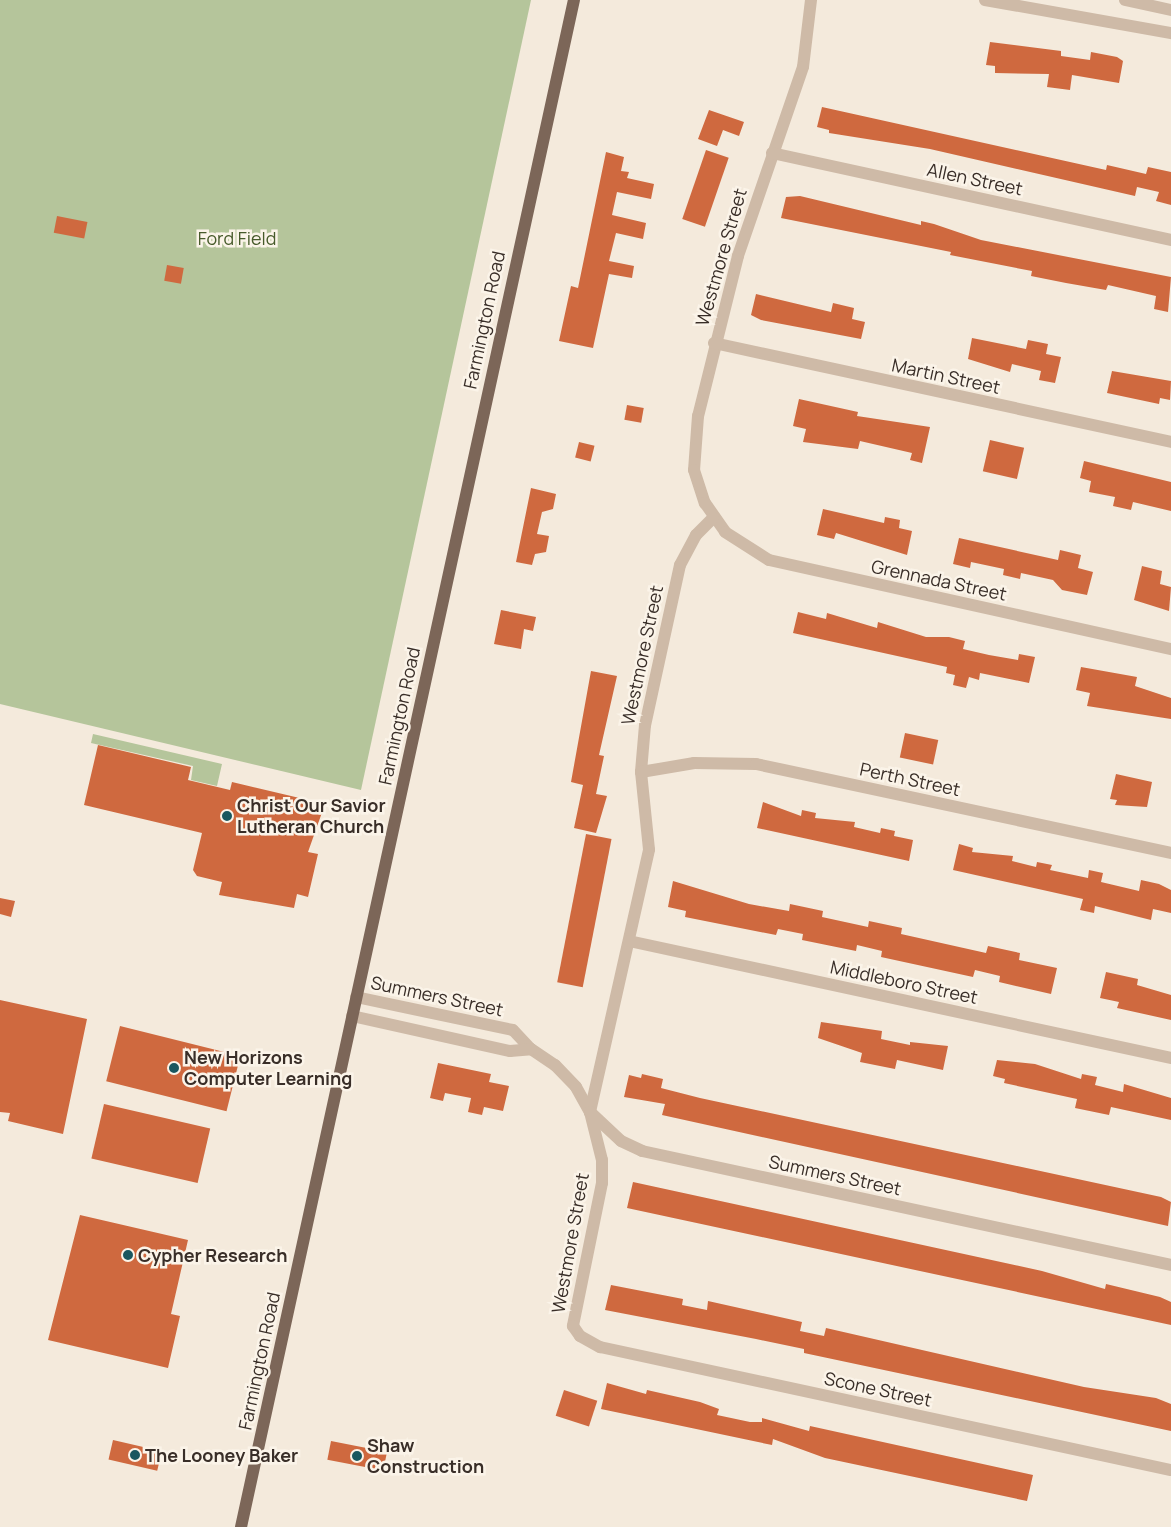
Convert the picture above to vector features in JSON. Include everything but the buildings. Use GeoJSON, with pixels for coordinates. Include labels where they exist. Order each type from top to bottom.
{"type":"FeatureCollection","features":[{"type":"Feature","properties":{"kind":"main road","name":"Farmington Road"},"geometry":{"type":"LineString","coordinates":[[241,1527],[574,0]]}},
{"type":"Feature","properties":{"kind":"street","name":"Westmore Street"},"geometry":{"type":"LineString","coordinates":[[580,1336],[573,1317],[602,1183],[602,1160],[590,1112],[649,850],[641,772],[645,725],[674,584],[686,550],[713,518],[699,487],[693,450],[714,343],[772,153],[803,67],[811,0]]}},
{"type":"Feature","properties":{"kind":"street"},"geometry":{"type":"LineString","coordinates":[[985,0],[1171,32]]}},
{"type":"Feature","properties":{"kind":"street"},"geometry":{"type":"LineString","coordinates":[[1125,0],[1171,10]]}},
{"type":"Feature","properties":{"kind":"street","name":"Allen Street"},"geometry":{"type":"LineString","coordinates":[[772,153],[1171,240]]}},
{"type":"Feature","properties":{"kind":"street","name":"Martin Street"},"geometry":{"type":"LineString","coordinates":[[714,343],[1171,442]]}},
{"type":"Feature","properties":{"kind":"street","name":"Grennada Street"},"geometry":{"type":"LineString","coordinates":[[713,518],[739,544],[769,560],[1171,649]]}},
{"type":"Feature","properties":{"kind":"street","name":"Perth Street"},"geometry":{"type":"LineString","coordinates":[[641,772],[694,762],[756,764],[1171,853]]}},
{"type":"Feature","properties":{"kind":"street","name":"Middleboro Street"},"geometry":{"type":"LineString","coordinates":[[629,941],[1171,1058]]}},
{"type":"Feature","properties":{"kind":"street","name":"Summers Street"},"geometry":{"type":"LineString","coordinates":[[356,996],[513,1030],[531,1049],[556,1065],[576,1086],[590,1112],[621,1141],[642,1151],[1171,1265]]}},
{"type":"Feature","properties":{"kind":"street"},"geometry":{"type":"LineString","coordinates":[[352,1016],[510,1051],[531,1049]]}},
{"type":"Feature","properties":{"kind":"street","name":"Scone Street"},"geometry":{"type":"LineString","coordinates":[[580,1336],[600,1347],[1171,1470]]}},
{"type":"Feature","properties":{"kind":"green space","name":"Ford Field"},"geometry":{"type":"Polygon","coordinates":[[[0,0],[531,0],[361,790],[0,704],[0,0]]]}},
{"type":"Feature","properties":{"kind":"green space"},"geometry":{"type":"Polygon","coordinates":[[[93,734],[222,764],[217,786],[191,780],[193,766],[91,743],[93,734]]]}},
{"type":"Feature","properties":{"kind":"place","name":"Christ Our Savior Lutheran Church"},"geometry":{"type":"Point","coordinates":[227,816]}},
{"type":"Feature","properties":{"kind":"place","name":"New Horizons Computer Learning"},"geometry":{"type":"Point","coordinates":[174,1068]}},
{"type":"Feature","properties":{"kind":"place","name":"Cypher Research"},"geometry":{"type":"Point","coordinates":[128,1255]}},
{"type":"Feature","properties":{"kind":"place","name":"The Looney Baker"},"geometry":{"type":"Point","coordinates":[135,1455]}},
{"type":"Feature","properties":{"kind":"place","name":"Shaw Construction"},"geometry":{"type":"Point","coordinates":[357,1456]}}]}
